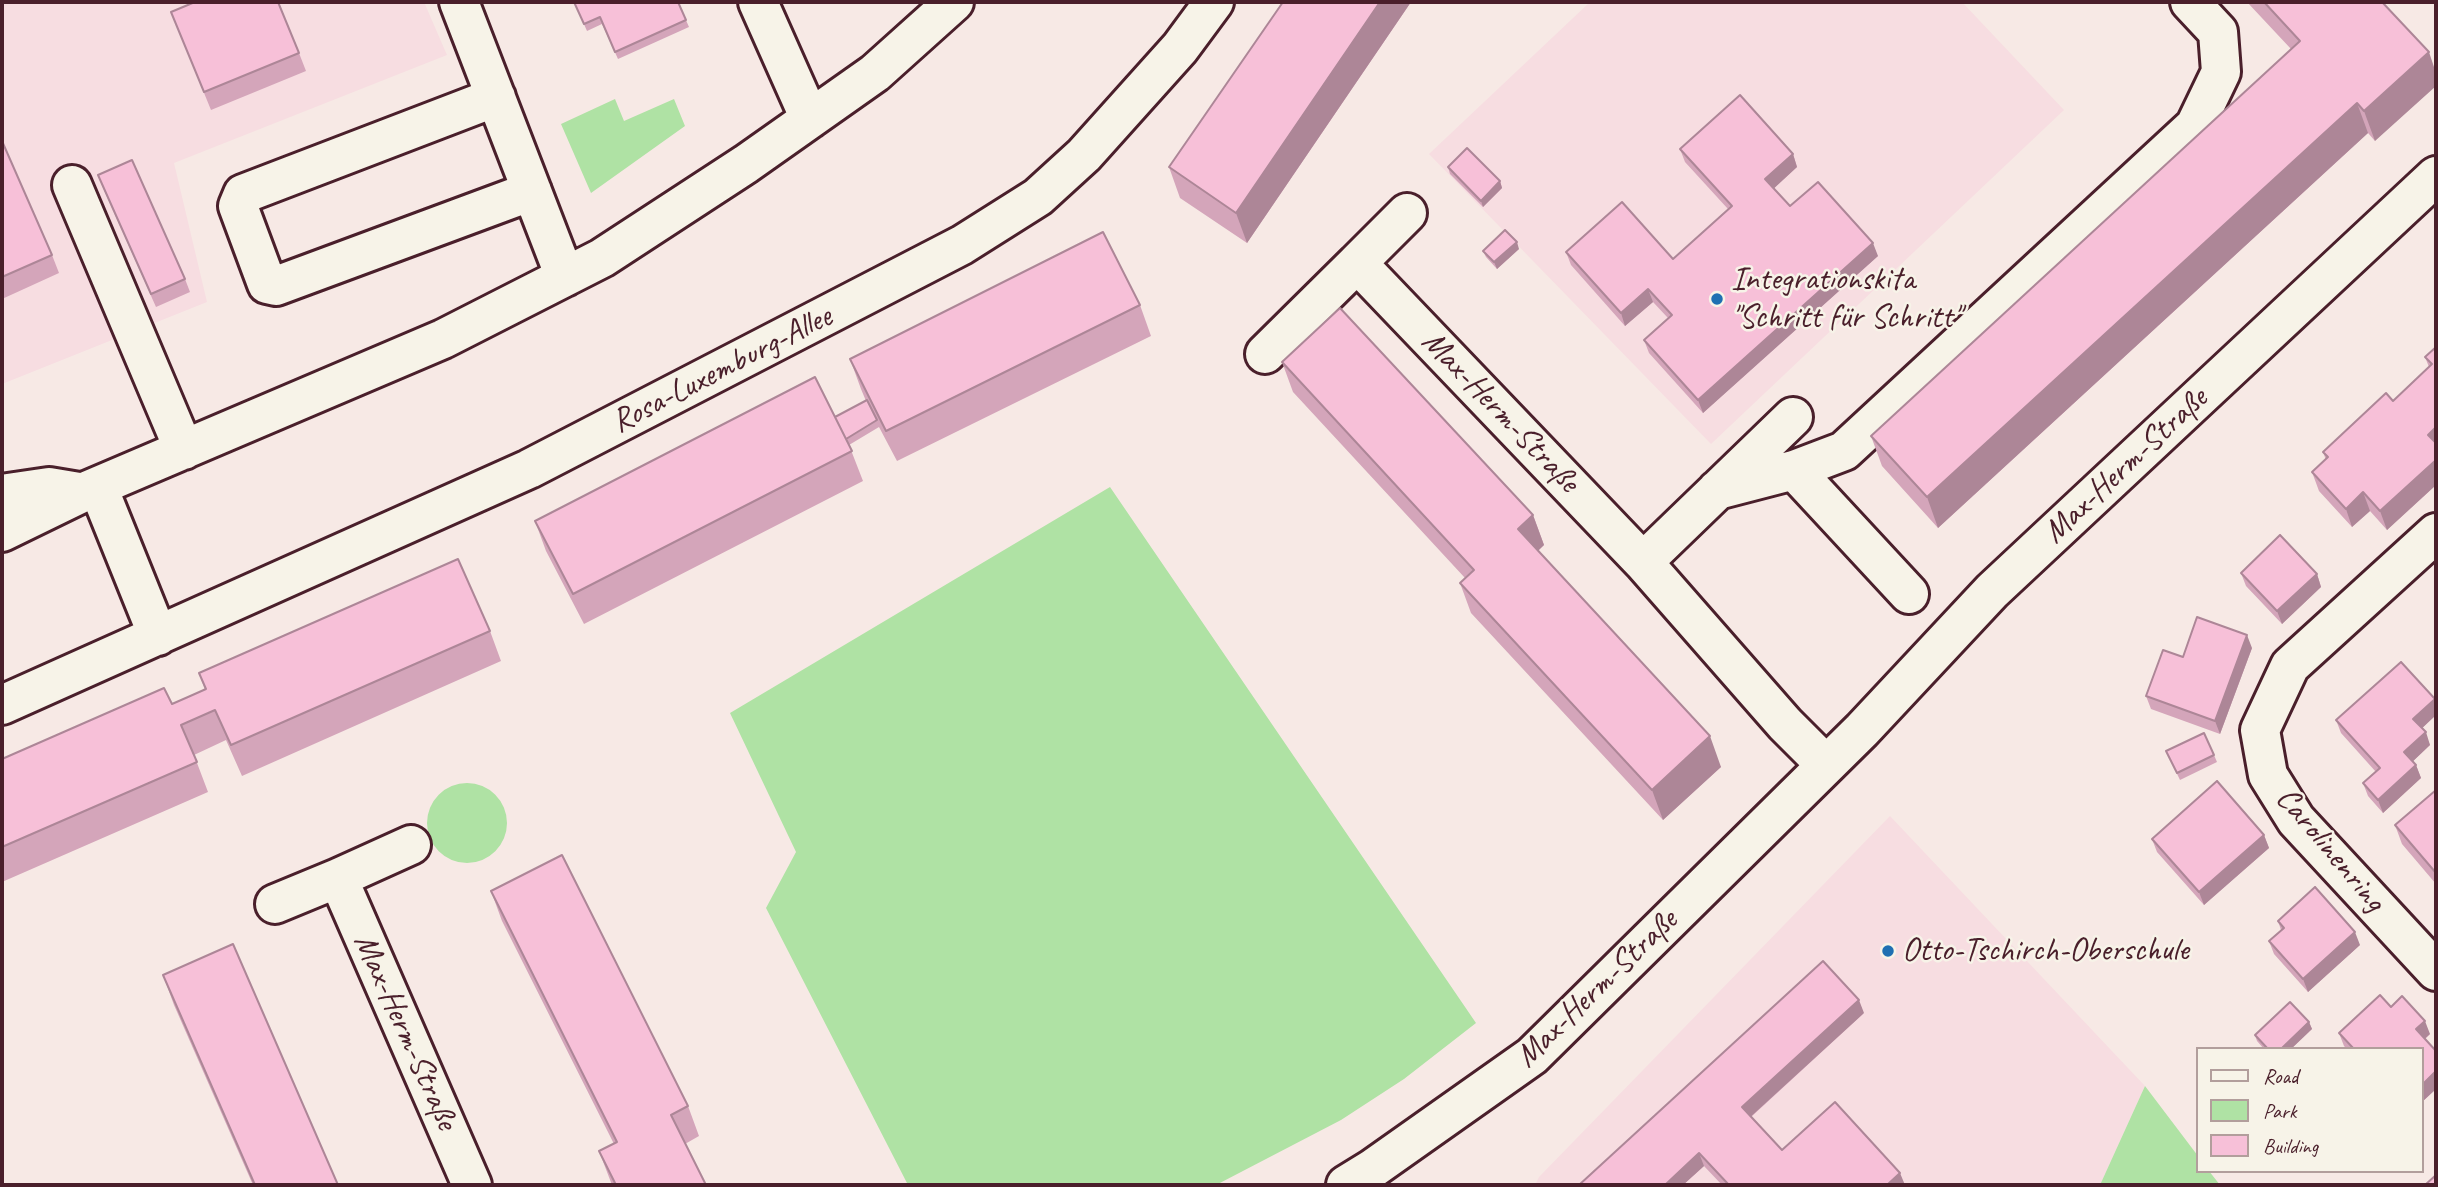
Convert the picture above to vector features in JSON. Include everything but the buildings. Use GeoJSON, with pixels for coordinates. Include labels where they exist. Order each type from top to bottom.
{"type":"FeatureCollection","features":[{"type":"Feature","properties":{"kind":"street"},"geometry":{"type":"LineString","coordinates":[[458,2],[565,277]]}},
{"type":"Feature","properties":{"kind":"street"},"geometry":{"type":"LineString","coordinates":[[758,2],[810,119]]}},
{"type":"Feature","properties":{"kind":"street"},"geometry":{"type":"LineString","coordinates":[[2,532],[92,490],[443,339],[602,258],[875,73],[954,2]]}},
{"type":"Feature","properties":{"kind":"street","name":"Rosa-Luxemburg-Allee"},"geometry":{"type":"LineString","coordinates":[[2,705],[529,469],[962,245],[1038,197],[1084,155],[1180,48],[1214,2]]}},
{"type":"Feature","properties":{"kind":"street"},"geometry":{"type":"LineString","coordinates":[[1717,490],[1794,470],[1844,452],[2196,126],[2221,72],[2218,32],[2190,2]]}},
{"type":"Feature","properties":{"kind":"street"},"geometry":{"type":"LineString","coordinates":[[496,97],[243,194],[238,206],[267,284],[276,286],[532,191]]}},
{"type":"Feature","properties":{"kind":"street","name":"Max-Herm-Straße"},"geometry":{"type":"LineString","coordinates":[[1346,1185],[1373,1169],[1532,1056],[1862,730],[1992,591],[2436,177]]}},
{"type":"Feature","properties":{"kind":"street"},"geometry":{"type":"LineString","coordinates":[[72,185],[184,450]]}},
{"type":"Feature","properties":{"kind":"street"},"geometry":{"type":"LineString","coordinates":[[1265,354],[1407,214]]}},
{"type":"Feature","properties":{"kind":"street","name":"Max-Herm-Straße"},"geometry":{"type":"LineString","coordinates":[[1357,263],[1643,562],[1786,724],[1826,765]]}},
{"type":"Feature","properties":{"kind":"street"},"geometry":{"type":"LineString","coordinates":[[1643,562],[1793,416]]}},
{"type":"Feature","properties":{"kind":"street"},"geometry":{"type":"LineString","coordinates":[[1794,470],[1909,594]]}},
{"type":"Feature","properties":{"kind":"street"},"geometry":{"type":"LineString","coordinates":[[2,494],[49,487],[92,490]]}},
{"type":"Feature","properties":{"kind":"street"},"geometry":{"type":"LineString","coordinates":[[92,490],[158,636]]}},
{"type":"Feature","properties":{"kind":"street","name":"Carolinenring"},"geometry":{"type":"LineString","coordinates":[[2436,533],[2290,666],[2260,730],[2268,775],[2296,820],[2436,971]]}},
{"type":"Feature","properties":{"kind":"street"},"geometry":{"type":"LineString","coordinates":[[275,904],[411,845]]}},
{"type":"Feature","properties":{"kind":"street","name":"Max-Herm-Straße"},"geometry":{"type":"LineString","coordinates":[[338,878],[472,1185]]}},
{"type":"Feature","properties":{"kind":"shaded area"},"geometry":{"type":"Polygon","coordinates":[[[2,2],[424,2],[447,55],[174,163],[207,302],[2,384],[2,2]]]}},
{"type":"Feature","properties":{"kind":"shaded area","name":"Integrationskita \"Schritt für Schritt\""},"geometry":{"type":"Polygon","coordinates":[[[1590,2],[1962,2],[2064,110],[1711,444],[1429,154],[1590,2]]]}},
{"type":"Feature","properties":{"kind":"shaded area","name":"Otto-Tschirch-Oberschule"},"geometry":{"type":"Polygon","coordinates":[[[1890,816],[2145,1086],[2100,1185],[1535,1185],[1539,1177],[1890,816]]]}},
{"type":"Feature","properties":{"kind":"green space"},"geometry":{"type":"Polygon","coordinates":[[[615,99],[624,121],[674,99],[685,126],[591,193],[561,124],[615,99]]]}},
{"type":"Feature","properties":{"kind":"green space"},"geometry":{"type":"Polygon","coordinates":[[[1110,487],[1476,1023],[1404,1079],[1341,1120],[1216,1185],[908,1185],[766,908],[796,852],[730,713],[1110,487]]]}},
{"type":"Feature","properties":{"kind":"green space"},"geometry":{"type":"Polygon","coordinates":[[[467,783],[482,786],[495,795],[504,808],[507,823],[504,838],[495,851],[482,860],[467,863],[452,860],[439,851],[430,838],[427,823],[430,808],[439,795],[452,786],[467,783]]]}},
{"type":"Feature","properties":{"kind":"green space"},"geometry":{"type":"Polygon","coordinates":[[[2145,1086],[2196,1153],[2196,1173],[2211,1173],[2220,1185],[2100,1185],[2145,1086]]]}},
{"type":"Feature","properties":{"kind":"place","name":"Integrationskita \"Schritt für Schritt\""},"geometry":{"type":"Point","coordinates":[1717,299]}},
{"type":"Feature","properties":{"kind":"place","name":"Otto-Tschirch-Oberschule"},"geometry":{"type":"Point","coordinates":[1888,951]}}]}
